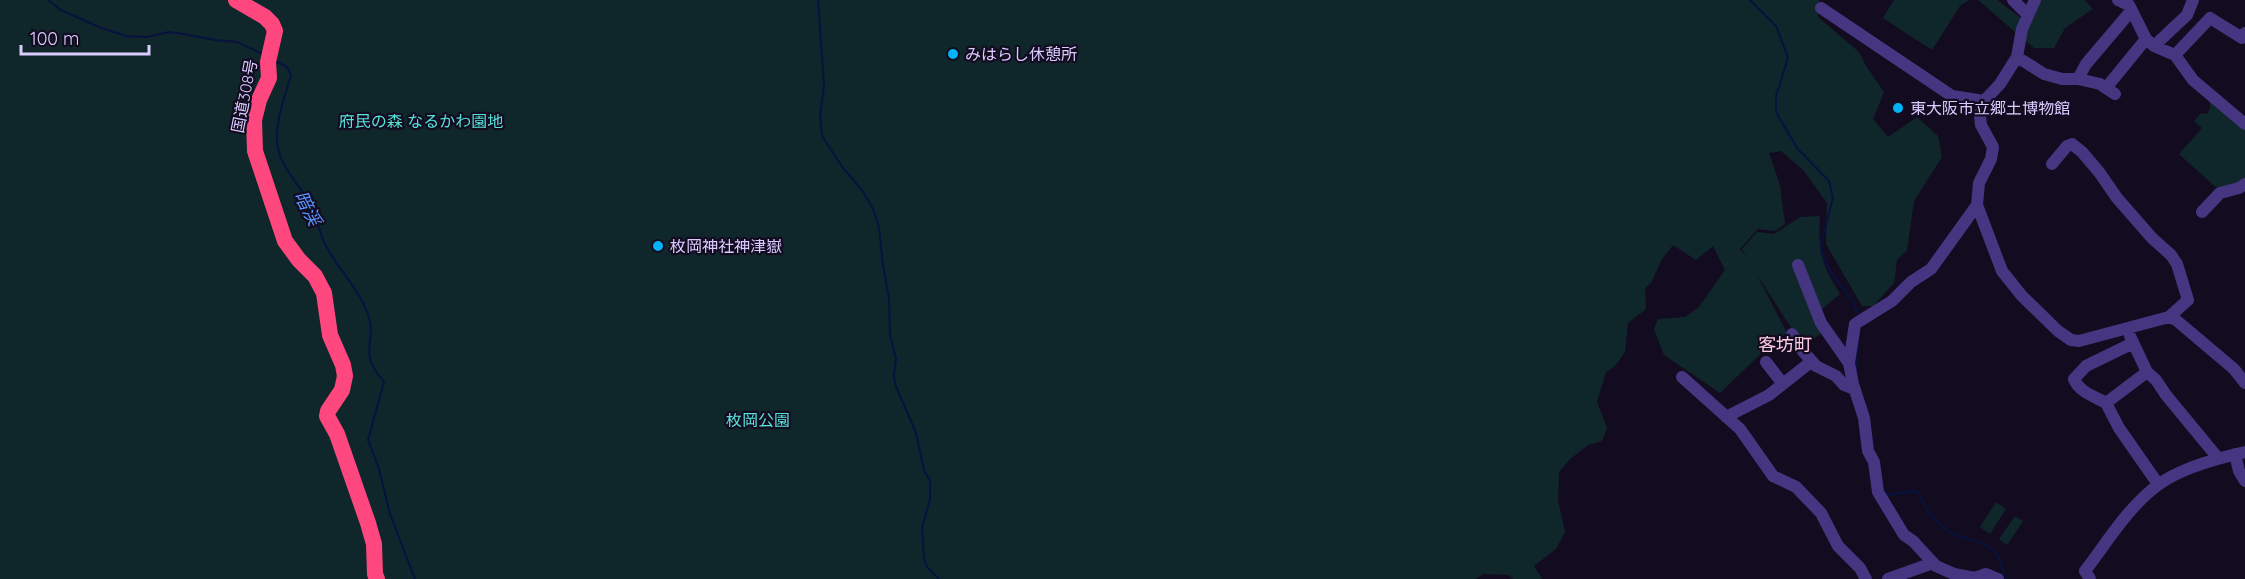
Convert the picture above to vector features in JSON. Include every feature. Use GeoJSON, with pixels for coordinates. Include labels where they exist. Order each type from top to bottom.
{"type":"FeatureCollection","features":[{"type":"Feature","properties":{"kind":"highway","name":"国道308号"},"geometry":{"type":"LineString","coordinates":[[236,0],[272,24],[275,31],[269,60],[269,78],[259,100],[254,120],[255,151],[285,240],[303,266],[315,276],[324,293],[330,335],[343,365],[345,376],[342,390],[327,416],[335,430],[368,523],[374,544],[377,579]]}},
{"type":"Feature","properties":{"kind":"street"},"geometry":{"type":"LineString","coordinates":[[2013,0],[2027,14]]}},
{"type":"Feature","properties":{"kind":"street"},"geometry":{"type":"LineString","coordinates":[[2035,0],[2022,29],[2018,57],[2000,84],[1984,101],[1980,116],[1981,125],[1993,147],[1991,159],[1979,183],[1977,205],[2002,271],[2022,296],[2058,332],[2071,340],[2079,341],[2169,317],[2188,300],[2171,255],[2152,238],[2117,198],[2093,165],[2072,144],[2067,146],[2052,164]]}},
{"type":"Feature","properties":{"kind":"street"},"geometry":{"type":"LineString","coordinates":[[2118,0],[2129,5],[2150,42],[2175,55],[2193,80],[2245,124]]}},
{"type":"Feature","properties":{"kind":"street"},"geometry":{"type":"LineString","coordinates":[[2018,57],[2044,74],[2100,84],[2110,91],[2150,42],[2187,15],[2193,0]]}},
{"type":"Feature","properties":{"kind":"street"},"geometry":{"type":"LineString","coordinates":[[1821,8],[1952,96],[1984,101]]}},
{"type":"Feature","properties":{"kind":"street"},"geometry":{"type":"LineString","coordinates":[[2078,79],[2086,64],[2131,11]]}},
{"type":"Feature","properties":{"kind":"street"},"geometry":{"type":"LineString","coordinates":[[2175,55],[2210,18],[2242,38],[2245,35]]}},
{"type":"Feature","properties":{"kind":"street"},"geometry":{"type":"LineString","coordinates":[[2202,212],[2220,193],[2245,184]]}},
{"type":"Feature","properties":{"kind":"street"},"geometry":{"type":"LineString","coordinates":[[1977,205],[1930,269],[1911,282],[1892,301],[1855,324],[1849,363],[1854,389],[1864,418],[1866,440],[1874,462],[1878,492],[1904,535],[1913,541],[1936,566],[1954,574],[1976,578],[1986,574],[1998,579]]}},
{"type":"Feature","properties":{"kind":"street"},"geometry":{"type":"LineString","coordinates":[[1798,266],[1821,323],[1849,363]]}},
{"type":"Feature","properties":{"kind":"street"},"geometry":{"type":"LineString","coordinates":[[2169,317],[2234,369],[2245,383]]}},
{"type":"Feature","properties":{"kind":"street"},"geometry":{"type":"LineString","coordinates":[[2127,329],[2147,372],[2156,380],[2218,458]]}},
{"type":"Feature","properties":{"kind":"street"},"geometry":{"type":"LineString","coordinates":[[1792,334],[1812,361],[1836,376],[1844,385],[1854,389]]}},
{"type":"Feature","properties":{"kind":"street"},"geometry":{"type":"LineString","coordinates":[[2133,343],[2086,366],[2074,379],[2081,389],[2106,403],[2158,484]]}},
{"type":"Feature","properties":{"kind":"street"},"geometry":{"type":"LineString","coordinates":[[1726,417],[1769,395],[1812,361]]}},
{"type":"Feature","properties":{"kind":"street"},"geometry":{"type":"LineString","coordinates":[[1766,362],[1784,384]]}},
{"type":"Feature","properties":{"kind":"street"},"geometry":{"type":"LineString","coordinates":[[2106,403],[2147,372]]}},
{"type":"Feature","properties":{"kind":"street"},"geometry":{"type":"LineString","coordinates":[[1682,377],[1740,429],[1773,476],[1796,487],[1821,513],[1838,546],[1860,568],[1866,579]]}},
{"type":"Feature","properties":{"kind":"street"},"geometry":{"type":"LineString","coordinates":[[2090,579],[2085,571],[2129,512],[2158,484],[2218,458],[2240,453],[2239,471],[2245,481]]}},
{"type":"Feature","properties":{"kind":"street"},"geometry":{"type":"LineString","coordinates":[[1888,579],[1933,563]]}},
{"type":"Feature","properties":{"kind":"green space"},"geometry":{"type":"Polygon","coordinates":[[[0,0],[1819,0],[1818,17],[1859,52],[1884,92],[1873,119],[1888,137],[1917,117],[1938,136],[1942,157],[1914,201],[1907,250],[1897,260],[1894,283],[1873,306],[1862,306],[1826,244],[1827,203],[1804,171],[1781,151],[1769,153],[1780,185],[1785,224],[1775,231],[1758,229],[1740,249],[1746,256],[1742,249],[1757,232],[1774,234],[1800,217],[1820,216],[1822,258],[1840,294],[1821,310],[1822,333],[1803,346],[1757,275],[1787,333],[1772,343],[1720,393],[1664,355],[1654,329],[1658,319],[1685,317],[1699,307],[1725,270],[1713,246],[1696,260],[1673,245],[1662,259],[1651,283],[1645,288],[1646,309],[1628,323],[1625,352],[1615,366],[1606,372],[1597,402],[1607,428],[1602,441],[1588,445],[1569,460],[1559,472],[1558,500],[1565,532],[1556,549],[1534,566],[1542,579],[1513,579],[1509,575],[1484,574],[1475,579],[0,579],[0,0]]]}},
{"type":"Feature","properties":{"kind":"green space"},"geometry":{"type":"Polygon","coordinates":[[[1894,0],[1969,0],[1960,6],[1932,50],[1883,18],[1894,0]]]}},
{"type":"Feature","properties":{"kind":"green space"},"geometry":{"type":"Polygon","coordinates":[[[1978,0],[1997,0],[2030,25],[2041,0],[2085,0],[2093,9],[2065,28],[2054,48],[2034,48],[1978,0]]]}},
{"type":"Feature","properties":{"kind":"green space"},"geometry":{"type":"Polygon","coordinates":[[[2213,99],[2245,129],[2245,182],[2219,190],[2179,154],[2202,128],[2194,121],[2201,113],[2207,114],[2213,99]]]}},
{"type":"Feature","properties":{"kind":"green space"},"geometry":{"type":"Polygon","coordinates":[[[1996,502],[2006,509],[1990,534],[1980,527],[1996,502]]]}},
{"type":"Feature","properties":{"kind":"green space"},"geometry":{"type":"Polygon","coordinates":[[[2015,516],[2023,521],[2007,545],[1999,539],[2015,516]]]}},
{"type":"Feature","properties":{"kind":"waterway","name":"暗渓"},"geometry":{"type":"LineString","coordinates":[[48,0],[61,10],[126,36],[147,37],[169,32],[237,42],[263,54]]}},
{"type":"Feature","properties":{"kind":"waterway"},"geometry":{"type":"LineString","coordinates":[[818,0],[824,85],[820,116],[822,136],[843,168],[862,190],[873,209],[879,227],[889,298],[890,335],[896,359],[895,384],[916,433],[924,470],[930,481],[930,499],[922,528],[924,559],[927,567],[939,579]]}},
{"type":"Feature","properties":{"kind":"waterway"},"geometry":{"type":"LineString","coordinates":[[1750,0],[1776,26],[1788,58],[1776,96],[1776,112],[1797,148],[1829,181],[1833,198],[1821,245],[1824,260],[1854,303],[1859,317]]}},
{"type":"Feature","properties":{"kind":"waterway","name":"暗渓"},"geometry":{"type":"LineString","coordinates":[[274,60],[287,67],[291,75],[278,125],[279,151],[286,167],[311,206],[327,248],[359,296],[368,314],[371,332],[369,354],[371,362],[384,382],[368,440],[379,469],[390,514],[415,579]]}},
{"type":"Feature","properties":{"kind":"waterway"},"geometry":{"type":"LineString","coordinates":[[1856,370],[1859,337]]}},
{"type":"Feature","properties":{"kind":"waterway"},"geometry":{"type":"LineString","coordinates":[[1865,402],[1870,422]]}},
{"type":"Feature","properties":{"kind":"waterway"},"geometry":{"type":"LineString","coordinates":[[1883,488],[1888,495],[1918,492],[1929,512],[1945,529],[1993,550],[2000,560],[2006,579]]}},
{"type":"Feature","properties":{"kind":"place","name":"みはらし休憩所"},"geometry":{"type":"Point","coordinates":[953,54]}},
{"type":"Feature","properties":{"kind":"place","name":"東大阪市立郷土博物館"},"geometry":{"type":"Point","coordinates":[1898,108]}},
{"type":"Feature","properties":{"kind":"place","name":"枚岡神社神津嶽"},"geometry":{"type":"Point","coordinates":[658,246]}},
{"type":"Feature","properties":{"kind":"district","name":"客坊町"},"geometry":{"type":"Point","coordinates":[1785,344]}},
{"type":"Feature","properties":{"kind":"park label","name":"府民の森 なるかわ園地"},"geometry":{"type":"Point","coordinates":[421,121]}},
{"type":"Feature","properties":{"kind":"park label","name":"枚岡公園"},"geometry":{"type":"Point","coordinates":[758,420]}}]}
